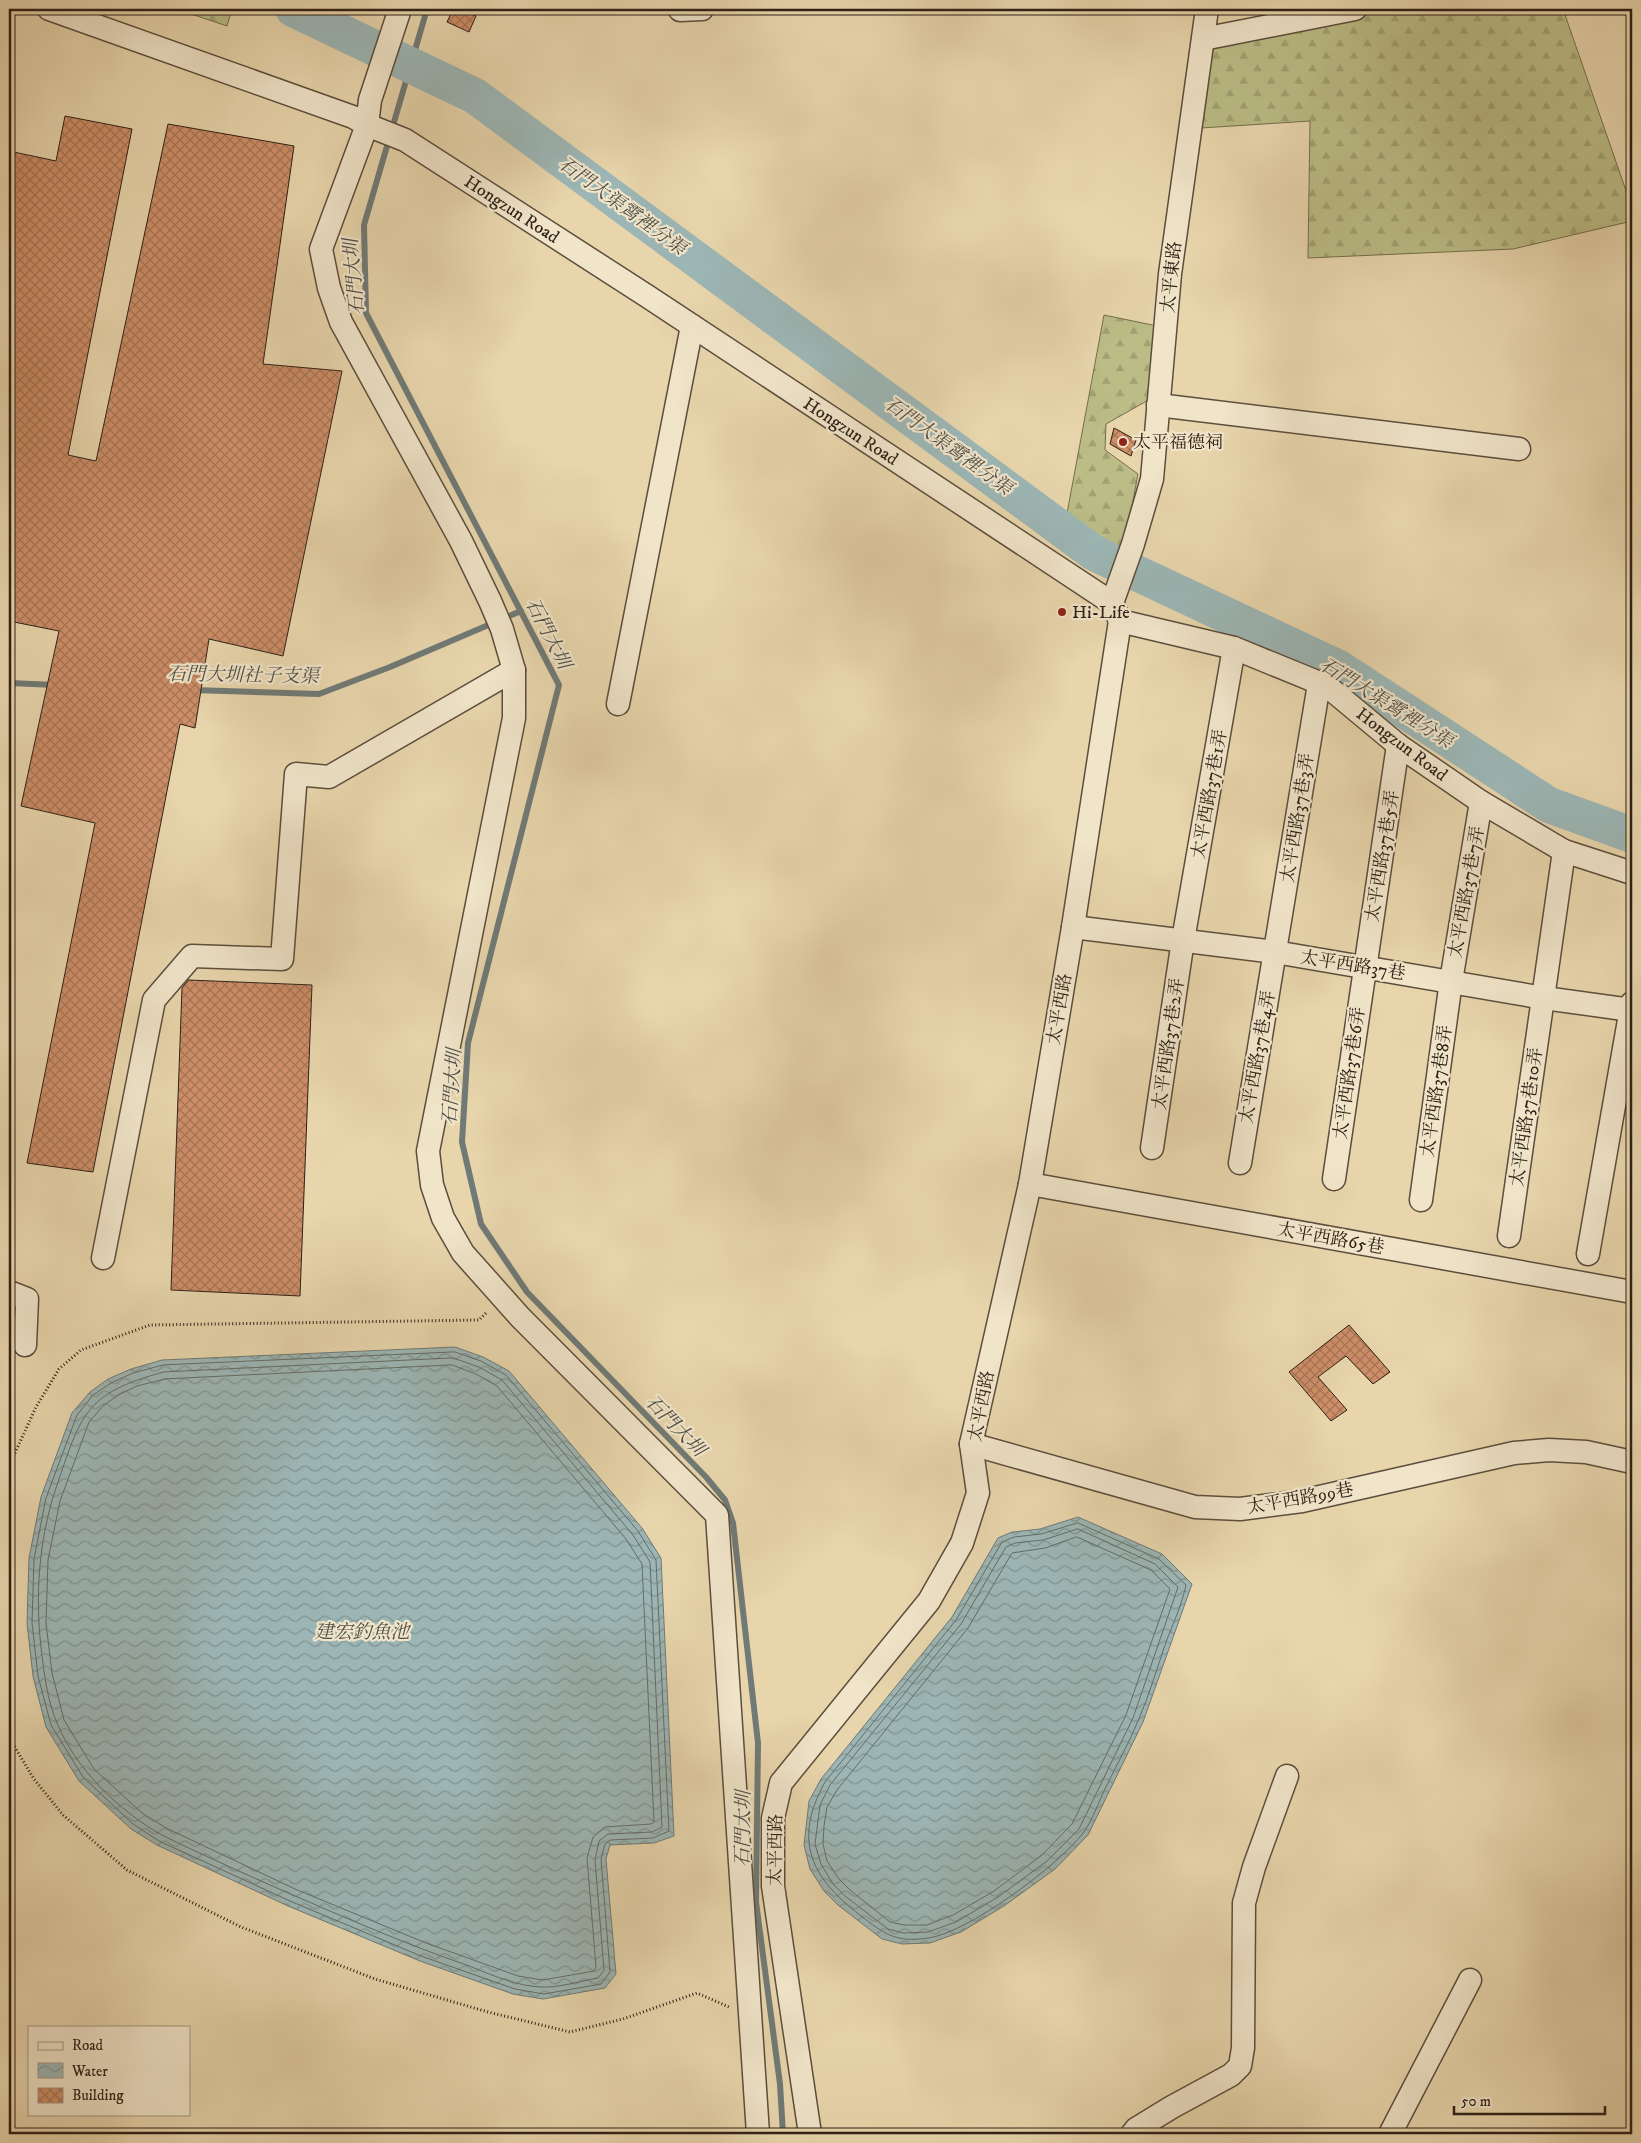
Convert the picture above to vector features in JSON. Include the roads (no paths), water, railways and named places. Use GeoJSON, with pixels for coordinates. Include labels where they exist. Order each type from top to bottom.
{"type":"FeatureCollection","features":[{"type":"Feature","properties":{"kind":"street","name":"Hongzun Road"},"geometry":{"type":"LineString","coordinates":[[50,9],[344,114],[405,140],[692,326],[1116,612],[1234,648],[1327,686],[1398,745],[1481,802],[1564,851],[1632,873]]}},
{"type":"Feature","properties":{"kind":"street"},"geometry":{"type":"LineString","coordinates":[[400,9],[370,100],[374,128],[321,249],[329,288],[341,322],[460,541],[490,601],[502,629],[514,670],[514,718],[428,1151],[432,1185],[443,1218],[463,1253],[501,1297],[717,1515],[758,2134]]}},
{"type":"Feature","properties":{"kind":"street","name":"太平東路"},"geometry":{"type":"LineString","coordinates":[[1116,612],[1120,580],[1133,544],[1152,479],[1170,274],[1207,9]]}},
{"type":"Feature","properties":{"kind":"street"},"geometry":{"type":"LineString","coordinates":[[1203,39],[1355,9]]}},
{"type":"Feature","properties":{"kind":"street"},"geometry":{"type":"LineString","coordinates":[[618,704],[692,326]]}},
{"type":"Feature","properties":{"kind":"street"},"geometry":{"type":"LineString","coordinates":[[1158,405],[1519,449]]}},
{"type":"Feature","properties":{"kind":"street","name":"太平西路"},"geometry":{"type":"LineString","coordinates":[[806,2134],[773,1886],[774,1818],[781,1783],[929,1601],[962,1543],[978,1494],[971,1444],[1030,1184],[1073,927],[1116,612]]}},
{"type":"Feature","properties":{"kind":"street","name":"太平西路37巷1弄"},"geometry":{"type":"LineString","coordinates":[[1183,940],[1234,648]]}},
{"type":"Feature","properties":{"kind":"street"},"geometry":{"type":"LineString","coordinates":[[103,1258],[154,1000],[192,956],[282,959],[296,774],[329,777],[514,670]]}},
{"type":"Feature","properties":{"kind":"street","name":"太平西路37巷3弄"},"geometry":{"type":"LineString","coordinates":[[1275,952],[1319,684]]}},
{"type":"Feature","properties":{"kind":"street","name":"太平西路37巷5弄"},"geometry":{"type":"LineString","coordinates":[[1365,967],[1398,745]]}},
{"type":"Feature","properties":{"kind":"street","name":"太平西路37巷7弄"},"geometry":{"type":"LineString","coordinates":[[1451,981],[1481,802]]}},
{"type":"Feature","properties":{"kind":"street","name":"太平西路37巷10弄"},"geometry":{"type":"LineString","coordinates":[[1509,1236],[1564,851]]}},
{"type":"Feature","properties":{"kind":"street","name":"太平西路37巷"},"geometry":{"type":"LineString","coordinates":[[1073,927],[1275,952],[1544,998],[1632,1006]]}},
{"type":"Feature","properties":{"kind":"street","name":"太平西路37巷2弄"},"geometry":{"type":"LineString","coordinates":[[1152,1148],[1183,940]]}},
{"type":"Feature","properties":{"kind":"street","name":"太平西路37巷4弄"},"geometry":{"type":"LineString","coordinates":[[1240,1162],[1275,952]]}},
{"type":"Feature","properties":{"kind":"street","name":"太平西路37巷6弄"},"geometry":{"type":"LineString","coordinates":[[1334,1178],[1365,967]]}},
{"type":"Feature","properties":{"kind":"street","name":"太平西路37巷8弄"},"geometry":{"type":"LineString","coordinates":[[1421,1200],[1451,981]]}},
{"type":"Feature","properties":{"kind":"street"},"geometry":{"type":"LineString","coordinates":[[1588,1254],[1632,1006]]}},
{"type":"Feature","properties":{"kind":"street","name":"太平西路65巷"},"geometry":{"type":"LineString","coordinates":[[1030,1184],[1632,1292]]}},
{"type":"Feature","properties":{"kind":"street"},"geometry":{"type":"LineString","coordinates":[[9,1292],[26,1299],[25,1345]]}},
{"type":"Feature","properties":{"kind":"street","name":"太平西路99巷"},"geometry":{"type":"LineString","coordinates":[[971,1444],[1195,1507],[1240,1509],[1302,1501],[1514,1452],[1549,1450],[1586,1452],[1632,1462]]}},
{"type":"Feature","properties":{"kind":"street"},"geometry":{"type":"LineString","coordinates":[[1132,2134],[1136,2129],[1172,2107],[1231,2075],[1240,2066],[1244,2048],[1244,1903],[1254,1867],[1287,1776]]}},
{"type":"Feature","properties":{"kind":"street"},"geometry":{"type":"LineString","coordinates":[[1390,2134],[1470,1980]]}},
{"type":"Feature","properties":{"kind":"water","name":"建宏釣魚池"},"geometry":{"type":"Polygon","coordinates":[[[455,1347],[483,1357],[509,1371],[642,1528],[661,1558],[674,1836],[654,1843],[610,1845],[606,1859],[616,1974],[605,1988],[543,1999],[513,1994],[420,1961],[288,1906],[157,1845],[131,1829],[79,1781],[46,1727],[33,1676],[27,1623],[29,1558],[41,1497],[72,1413],[90,1392],[108,1379],[131,1369],[162,1360],[455,1347]]]}},
{"type":"Feature","properties":{"kind":"water"},"geometry":{"type":"Polygon","coordinates":[[[1078,1517],[1162,1554],[1192,1584],[1143,1722],[1088,1835],[1055,1869],[1004,1906],[961,1932],[930,1943],[902,1944],[882,1939],[838,1905],[824,1891],[810,1869],[804,1845],[809,1801],[821,1779],[952,1617],[998,1538],[1012,1532],[1040,1529],[1078,1517]]]}},
{"type":"Feature","properties":{"kind":"waterway","name":"石門大渠霄裡分渠"},"geometry":{"type":"LineString","coordinates":[[293,9],[475,96],[1094,553],[1339,668],[1549,805],[1632,835]]}},
{"type":"Feature","properties":{"kind":"waterway","name":"石門大圳"},"geometry":{"type":"LineString","coordinates":[[427,9],[364,225],[366,313],[559,685],[468,1043],[462,1142],[481,1224],[527,1292],[706,1477],[725,1500],[733,1523],[758,1743],[756,1902],[780,2084],[783,2134]]}},
{"type":"Feature","properties":{"kind":"waterway","name":"石門大圳社子支渠"},"geometry":{"type":"LineString","coordinates":[[193,690],[319,694],[390,667],[521,611]]}},
{"type":"Feature","properties":{"kind":"waterway","name":"石門大圳社子支渠"},"geometry":{"type":"LineString","coordinates":[[9,683],[56,685]]}},
{"type":"Feature","properties":{"kind":"place","name":"太平福德祠"},"geometry":{"type":"Point","coordinates":[1123,442]}},
{"type":"Feature","properties":{"kind":"place","name":"Hi-Life"},"geometry":{"type":"Point","coordinates":[1062,612]}}]}
